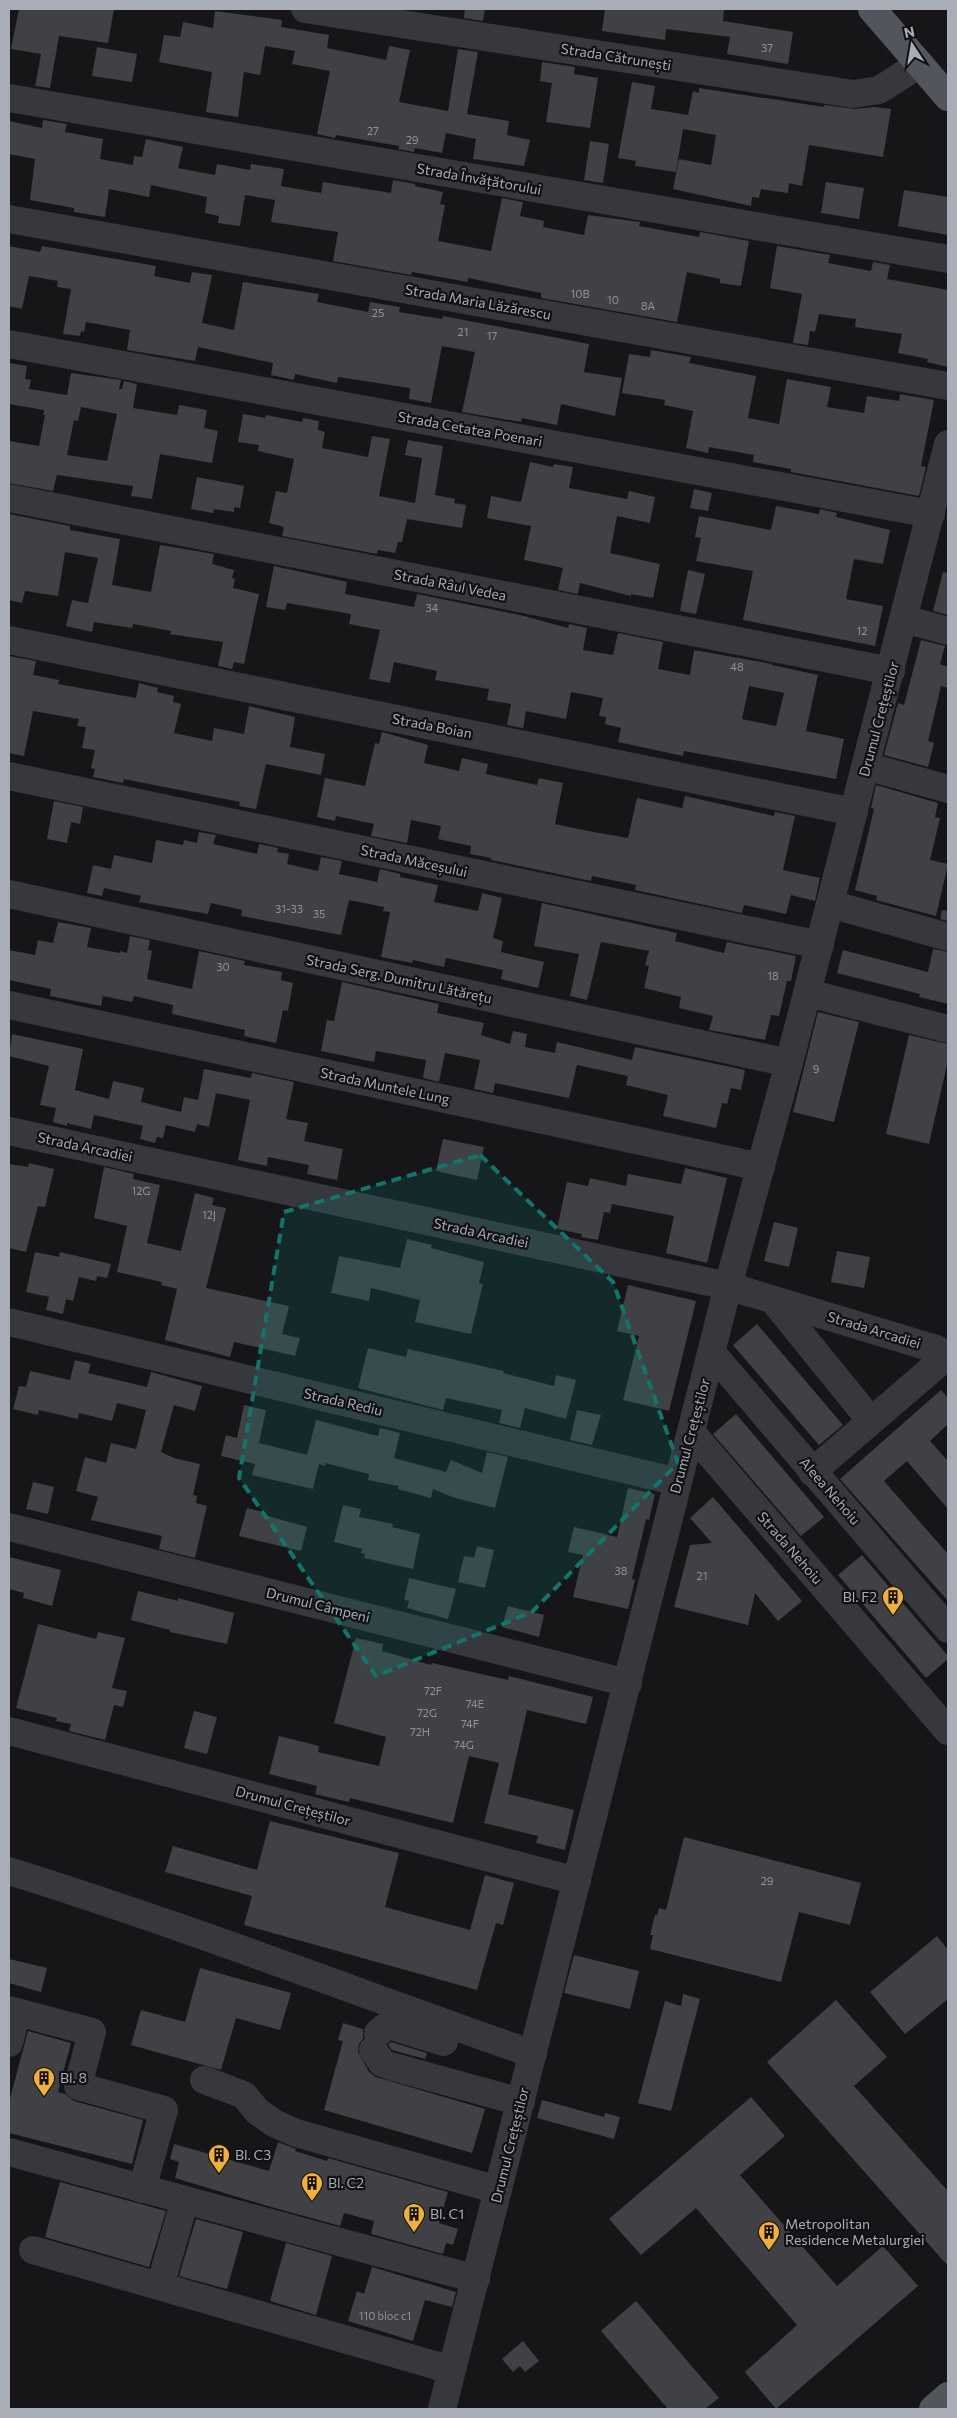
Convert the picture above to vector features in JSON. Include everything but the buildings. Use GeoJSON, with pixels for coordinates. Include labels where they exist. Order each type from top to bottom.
{"type":"FeatureCollection","features":[{"type":"Feature","properties":{"kind":"main road"},"geometry":{"type":"LineString","coordinates":[[872,9],[948,97]]}},
{"type":"Feature","properties":{"kind":"main road"},"geometry":{"type":"LineString","coordinates":[[933,2409],[948,2396]]}},
{"type":"Feature","properties":{"kind":"street","name":"Strada Cătrunești"},"geometry":{"type":"LineString","coordinates":[[305,9],[853,94],[879,90],[920,64]]}},
{"type":"Feature","properties":{"kind":"street","name":"Strada Învățătorului"},"geometry":{"type":"LineString","coordinates":[[9,98],[948,259]]}},
{"type":"Feature","properties":{"kind":"street","name":"Strada Maria Lăzărescu"},"geometry":{"type":"LineString","coordinates":[[9,219],[948,386]]}},
{"type":"Feature","properties":{"kind":"street","name":"Strada Cetatea Poenari"},"geometry":{"type":"LineString","coordinates":[[9,344],[931,514]]}},
{"type":"Feature","properties":{"kind":"street","name":"Drumul Crețeștilor"},"geometry":{"type":"LineString","coordinates":[[442,2409],[577,1881],[600,1816],[628,1683],[678,1482],[728,1286],[808,993],[948,444]]}},
{"type":"Feature","properties":{"kind":"street","name":"Strada Râul Vedea"},"geometry":{"type":"LineString","coordinates":[[9,498],[891,671]]}},
{"type":"Feature","properties":{"kind":"street"},"geometry":{"type":"LineString","coordinates":[[904,619],[948,631]]}},
{"type":"Feature","properties":{"kind":"street","name":"Strada Boian"},"geometry":{"type":"LineString","coordinates":[[9,640],[854,812]]}},
{"type":"Feature","properties":{"kind":"street"},"geometry":{"type":"LineString","coordinates":[[866,766],[948,789]]}},
{"type":"Feature","properties":{"kind":"street","name":"Strada Măceșului"},"geometry":{"type":"LineString","coordinates":[[9,776],[820,945]]}},
{"type":"Feature","properties":{"kind":"street","name":"Strada Serg. Dumitru Lătărețu"},"geometry":{"type":"LineString","coordinates":[[9,894],[789,1063]]}},
{"type":"Feature","properties":{"kind":"street"},"geometry":{"type":"LineString","coordinates":[[830,904],[948,937]]}},
{"type":"Feature","properties":{"kind":"street"},"geometry":{"type":"LineString","coordinates":[[808,993],[948,1029]]}},
{"type":"Feature","properties":{"kind":"street","name":"Strada Muntele Lung"},"geometry":{"type":"LineString","coordinates":[[9,1005],[761,1167]]}},
{"type":"Feature","properties":{"kind":"street","name":"Strada Arcadiei"},"geometry":{"type":"LineString","coordinates":[[9,1131],[728,1286],[936,1348],[948,1355]]}},
{"type":"Feature","properties":{"kind":"street"},"geometry":{"type":"LineString","coordinates":[[773,1300],[871,1421]]}},
{"type":"Feature","properties":{"kind":"street","name":"Strada Rediu"},"geometry":{"type":"LineString","coordinates":[[9,1322],[678,1482]]}},
{"type":"Feature","properties":{"kind":"street","name":"Aleea Nehoiu"},"geometry":{"type":"LineString","coordinates":[[712,1353],[812,1472],[945,1619]]}},
{"type":"Feature","properties":{"kind":"street"},"geometry":{"type":"LineString","coordinates":[[812,1472],[948,1355]]}},
{"type":"Feature","properties":{"kind":"street","name":"Strada Nehoiu"},"geometry":{"type":"LineString","coordinates":[[691,1432],[948,1731]]}},
{"type":"Feature","properties":{"kind":"street","name":"Drumul Câmpeni"},"geometry":{"type":"LineString","coordinates":[[9,1527],[628,1683]]}},
{"type":"Feature","properties":{"kind":"street","name":"Drumul Crețeștilor"},"geometry":{"type":"LineString","coordinates":[[9,1731],[577,1881]]}},
{"type":"Feature","properties":{"kind":"street"},"geometry":{"type":"LineString","coordinates":[[9,1871],[93,1897],[255,1953],[531,2062]]}},
{"type":"Feature","properties":{"kind":"street"},"geometry":{"type":"LineString","coordinates":[[9,2042],[13,2011],[92,2032],[78,2086],[164,2110],[142,2188]]}},
{"type":"Feature","properties":{"kind":"street"},"geometry":{"type":"LineString","coordinates":[[521,2102],[382,2063],[376,2042],[385,2027],[401,2028],[531,2062]]}},
{"type":"Feature","properties":{"kind":"street"},"geometry":{"type":"LineString","coordinates":[[204,2080],[244,2095],[258,2111],[274,2122],[296,2133],[498,2190]]}},
{"type":"Feature","properties":{"kind":"street"},"geometry":{"type":"LineString","coordinates":[[9,2152],[476,2280]]}},
{"type":"Feature","properties":{"kind":"street"},"geometry":{"type":"LineString","coordinates":[[160,2286],[184,2200]]}},
{"type":"Feature","properties":{"kind":"street"},"geometry":{"type":"LineString","coordinates":[[33,2250],[452,2370]]}},
{"type":"Feature","properties":{"kind":"highlighted area"},"geometry":{"type":"Polygon","coordinates":[[[480,1155],[613,1282],[678,1463],[532,1612],[376,1676],[239,1478],[284,1212],[480,1155]]]}},
{"type":"Feature","properties":{"kind":"place","name":"Bl. F2"},"geometry":{"type":"Point","coordinates":[893,1616]}},
{"type":"Feature","properties":{"kind":"place","name":"Bl. 8"},"geometry":{"type":"Point","coordinates":[44,2097]}},
{"type":"Feature","properties":{"kind":"place","name":"Bl. C3"},"geometry":{"type":"Point","coordinates":[219,2174]}},
{"type":"Feature","properties":{"kind":"place","name":"Bl. C2"},"geometry":{"type":"Point","coordinates":[312,2202]}},
{"type":"Feature","properties":{"kind":"place","name":"Bl. C1"},"geometry":{"type":"Point","coordinates":[414,2233]}},
{"type":"Feature","properties":{"kind":"place","name":"Metropolitan Residence Metalurgiei"},"geometry":{"type":"Point","coordinates":[769,2251]}}]}
